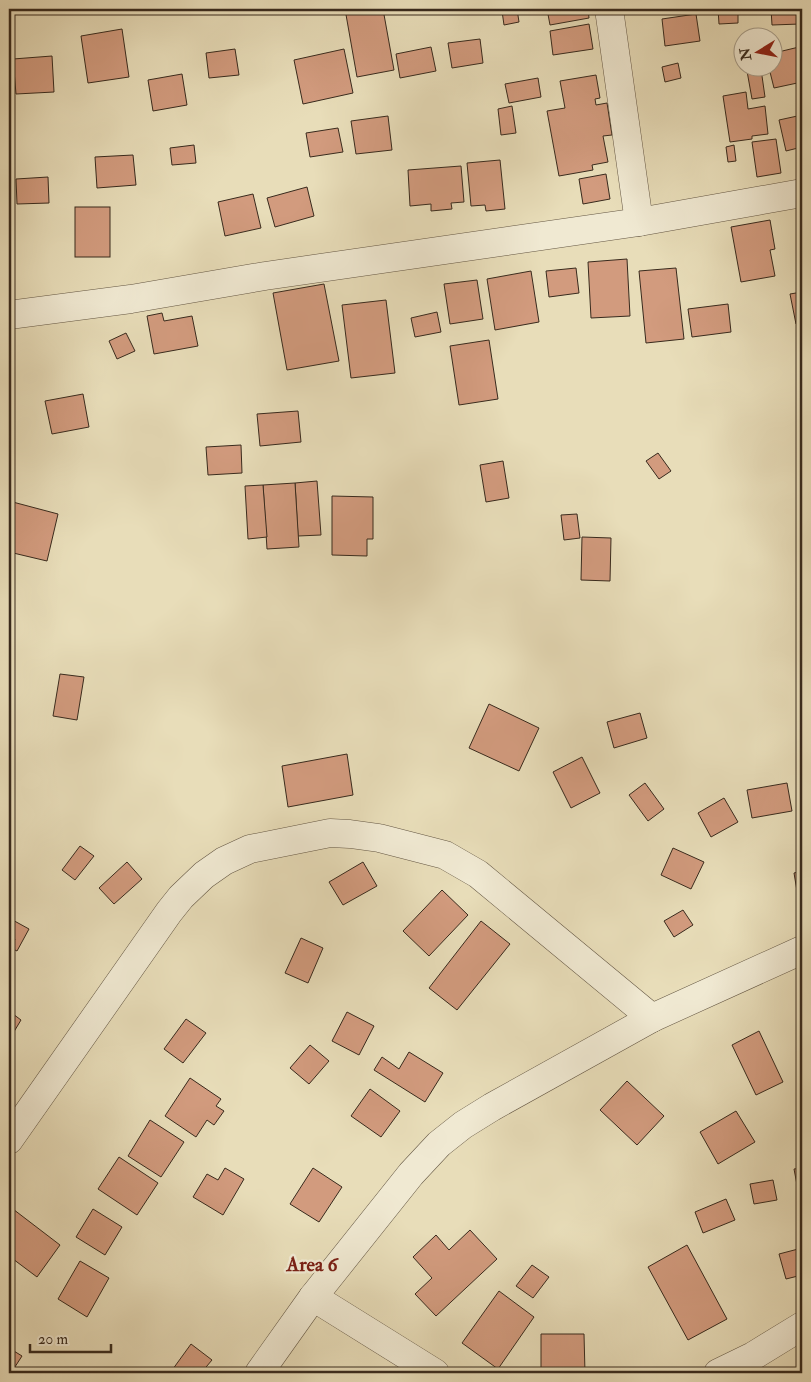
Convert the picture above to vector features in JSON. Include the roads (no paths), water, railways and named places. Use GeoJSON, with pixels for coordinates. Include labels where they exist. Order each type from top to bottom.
{"type":"FeatureCollection","features":[{"type":"Feature","properties":{"kind":"street"},"geometry":{"type":"LineString","coordinates":[[609,9],[639,222]]}},
{"type":"Feature","properties":{"kind":"street"},"geometry":{"type":"LineString","coordinates":[[9,315],[130,299],[265,276],[639,222],[802,193]]}},
{"type":"Feature","properties":{"kind":"street"},"geometry":{"type":"LineString","coordinates":[[9,1140],[181,897],[204,875],[224,861],[250,849],[330,833],[379,838],[444,855],[478,874],[652,1018]]}},
{"type":"Feature","properties":{"kind":"street"},"geometry":{"type":"LineString","coordinates":[[259,1373],[313,1297],[411,1174],[439,1144],[463,1125],[652,1018],[802,950]]}},
{"type":"Feature","properties":{"kind":"street"},"geometry":{"type":"LineString","coordinates":[[313,1297],[435,1373]]}},
{"type":"Feature","properties":{"kind":"street"},"geometry":{"type":"LineString","coordinates":[[718,1373],[753,1356],[802,1326]]}},
{"type":"Feature","properties":{"kind":"district","name":"Area 6"},"geometry":{"type":"Point","coordinates":[312,1264]}}]}
